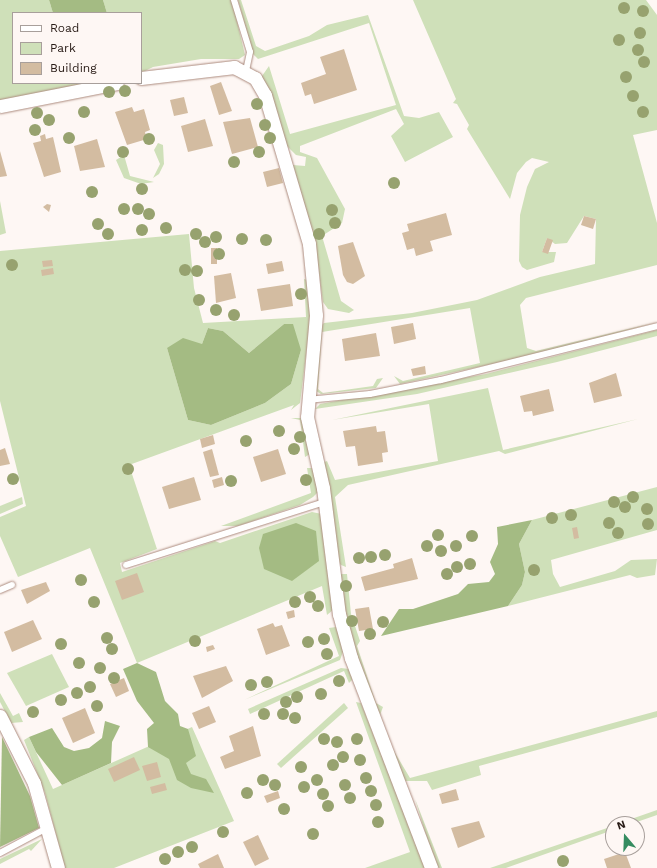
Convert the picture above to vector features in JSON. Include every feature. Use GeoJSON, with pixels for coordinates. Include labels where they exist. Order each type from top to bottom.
{"type":"FeatureCollection","features":[{"type":"Feature","properties":{"kind":"street"},"geometry":{"type":"LineString","coordinates":[[142,78],[223,67],[246,71],[265,95],[309,244],[316,316],[307,400],[325,502],[343,633],[431,868]]}},
{"type":"Feature","properties":{"kind":"street"},"geometry":{"type":"LineString","coordinates":[[0,106],[111,84]]}},
{"type":"Feature","properties":{"kind":"street"},"geometry":{"type":"LineString","coordinates":[[0,716],[20,750],[48,828],[58,868]]}},
{"type":"Feature","properties":{"kind":"lane"},"geometry":{"type":"LineString","coordinates":[[234,0],[250,52],[246,71]]}},
{"type":"Feature","properties":{"kind":"lane"},"geometry":{"type":"LineString","coordinates":[[307,400],[370,394],[441,380],[657,326]]}},
{"type":"Feature","properties":{"kind":"lane"},"geometry":{"type":"LineString","coordinates":[[126,565],[325,502]]}},
{"type":"Feature","properties":{"kind":"lane"},"geometry":{"type":"LineString","coordinates":[[0,590],[12,586]]}},
{"type":"Feature","properties":{"kind":"lane"},"geometry":{"type":"LineString","coordinates":[[0,853],[48,828]]}},
{"type":"Feature","properties":{"kind":"green space"},"geometry":{"type":"Polygon","coordinates":[[[0,0],[49,0],[53,12],[12,12],[12,84],[90,84],[0,103],[0,0]]]}},
{"type":"Feature","properties":{"kind":"green space"},"geometry":{"type":"Polygon","coordinates":[[[49,0],[103,0],[107,12],[53,12],[49,0]]]}},
{"type":"Feature","properties":{"kind":"green space"},"geometry":{"type":"Polygon","coordinates":[[[103,0],[232,0],[245,55],[239,59],[201,59],[153,67],[142,72],[142,12],[107,12],[103,0]]]}},
{"type":"Feature","properties":{"kind":"green space"},"geometry":{"type":"Polygon","coordinates":[[[238,0],[241,0],[256,46],[265,51],[309,36],[327,25],[368,15],[404,116],[419,118],[439,112],[453,137],[405,162],[391,136],[404,124],[396,109],[300,146],[300,152],[317,158],[345,209],[342,223],[322,236],[341,301],[354,310],[349,313],[328,309],[323,302],[314,237],[293,165],[305,166],[306,157],[296,155],[286,145],[262,76],[269,66],[290,134],[396,105],[369,23],[258,59],[253,54],[238,0]]]}},
{"type":"Feature","properties":{"kind":"green space"},"geometry":{"type":"Polygon","coordinates":[[[413,0],[646,0],[657,15],[657,130],[633,135],[657,223],[657,265],[526,298],[520,305],[527,348],[536,351],[657,322],[547,352],[400,384],[394,376],[403,381],[480,363],[470,308],[322,332],[318,389],[323,393],[373,386],[377,379],[383,378],[376,388],[321,394],[316,391],[316,377],[319,327],[324,323],[412,313],[477,300],[540,277],[595,264],[596,219],[584,216],[567,243],[555,244],[547,238],[542,252],[556,252],[554,262],[527,270],[522,267],[519,261],[520,215],[527,187],[535,169],[549,162],[532,158],[526,162],[517,173],[510,199],[467,129],[469,125],[457,104],[453,103],[456,99],[413,0]]]}},
{"type":"Feature","properties":{"kind":"green space"},"geometry":{"type":"Polygon","coordinates":[[[158,143],[163,145],[164,164],[159,174],[153,178],[160,164],[154,150],[158,143]]]}},
{"type":"Feature","properties":{"kind":"green space"},"geometry":{"type":"Polygon","coordinates":[[[124,155],[130,176],[154,182],[141,184],[124,178],[116,160],[124,155]]]}},
{"type":"Feature","properties":{"kind":"green space"},"geometry":{"type":"Polygon","coordinates":[[[0,201],[6,233],[0,235],[0,201]]]}},
{"type":"Feature","properties":{"kind":"green space"},"geometry":{"type":"Polygon","coordinates":[[[189,234],[194,288],[203,323],[306,317],[304,279],[307,280],[311,316],[300,403],[291,410],[294,405],[129,465],[157,549],[120,563],[122,572],[215,541],[220,543],[312,512],[322,514],[334,609],[327,615],[322,586],[137,663],[90,548],[18,577],[0,536],[0,517],[26,506],[0,401],[0,251],[189,234]],[[284,324],[249,353],[223,331],[208,328],[202,344],[167,348],[188,420],[211,425],[265,403],[291,384],[301,350],[284,324]]]}},
{"type":"Feature","properties":{"kind":"green space"},"geometry":{"type":"Polygon","coordinates":[[[284,324],[293,324],[301,350],[291,384],[265,403],[211,425],[188,420],[167,348],[183,338],[202,344],[208,328],[223,331],[249,353],[284,324]]]}},
{"type":"Feature","properties":{"kind":"green space"},"geometry":{"type":"Polygon","coordinates":[[[657,330],[657,336],[557,362],[417,394],[315,409],[320,404],[486,374],[657,330]]]}},
{"type":"Feature","properties":{"kind":"green space"},"geometry":{"type":"Polygon","coordinates":[[[488,388],[503,450],[638,419],[505,454],[499,451],[348,485],[335,497],[346,567],[341,565],[337,561],[322,463],[327,461],[335,480],[438,461],[429,404],[332,420],[488,388]]]}},
{"type":"Feature","properties":{"kind":"green space"},"geometry":{"type":"Polygon","coordinates":[[[291,418],[305,418],[310,454],[305,457],[300,420],[291,418]]]}},
{"type":"Feature","properties":{"kind":"green space"},"geometry":{"type":"Polygon","coordinates":[[[307,468],[314,468],[319,491],[313,497],[300,505],[238,526],[221,526],[311,493],[307,468]]]}},
{"type":"Feature","properties":{"kind":"green space"},"geometry":{"type":"Polygon","coordinates":[[[657,487],[657,530],[551,560],[553,574],[560,587],[615,571],[631,560],[657,559],[655,575],[637,578],[630,575],[508,606],[522,585],[525,572],[519,544],[532,520],[657,487]]]}},
{"type":"Feature","properties":{"kind":"green space"},"geometry":{"type":"Polygon","coordinates":[[[22,497],[23,504],[0,514],[0,506],[22,497]]]}},
{"type":"Feature","properties":{"kind":"green space"},"geometry":{"type":"Polygon","coordinates":[[[532,520],[519,544],[525,572],[522,585],[508,606],[381,636],[399,609],[413,609],[458,594],[468,584],[489,582],[495,574],[490,562],[498,544],[497,527],[532,520]]]}},
{"type":"Feature","properties":{"kind":"green space"},"geometry":{"type":"Polygon","coordinates":[[[296,523],[316,531],[319,561],[292,581],[264,569],[259,548],[263,534],[296,523]]]}},
{"type":"Feature","properties":{"kind":"green space"},"geometry":{"type":"Polygon","coordinates":[[[340,574],[347,574],[351,614],[360,641],[357,646],[376,703],[383,707],[380,715],[388,741],[410,778],[657,711],[657,717],[479,766],[481,775],[432,790],[427,781],[404,781],[378,722],[344,615],[340,574]]]}},
{"type":"Feature","properties":{"kind":"green space"},"geometry":{"type":"Polygon","coordinates":[[[336,627],[344,649],[340,660],[244,700],[339,656],[329,628],[336,627]]]}},
{"type":"Feature","properties":{"kind":"green space"},"geometry":{"type":"Polygon","coordinates":[[[52,654],[69,687],[26,706],[7,673],[52,654]]]}},
{"type":"Feature","properties":{"kind":"green space"},"geometry":{"type":"Polygon","coordinates":[[[137,663],[156,672],[165,701],[178,714],[180,726],[188,729],[196,756],[186,763],[191,774],[206,779],[214,793],[191,788],[177,780],[169,759],[148,747],[147,729],[154,723],[137,701],[123,669],[137,663]]]}},
{"type":"Feature","properties":{"kind":"green space"},"geometry":{"type":"Polygon","coordinates":[[[341,668],[349,669],[353,679],[349,683],[344,671],[250,714],[248,709],[341,668]]]}},
{"type":"Feature","properties":{"kind":"green space"},"geometry":{"type":"Polygon","coordinates":[[[0,693],[13,716],[19,713],[23,722],[11,723],[0,702],[0,693]]]}},
{"type":"Feature","properties":{"kind":"green space"},"geometry":{"type":"Polygon","coordinates":[[[356,702],[361,703],[426,868],[365,868],[410,852],[356,702]]]}},
{"type":"Feature","properties":{"kind":"green space"},"geometry":{"type":"Polygon","coordinates":[[[344,703],[348,708],[281,768],[277,764],[344,703]]]}},
{"type":"Feature","properties":{"kind":"green space"},"geometry":{"type":"Polygon","coordinates":[[[105,721],[120,726],[112,742],[111,763],[62,785],[36,752],[29,737],[52,728],[64,747],[74,751],[89,748],[102,738],[105,721]]]}},
{"type":"Feature","properties":{"kind":"green space"},"geometry":{"type":"Polygon","coordinates":[[[192,727],[234,821],[114,868],[65,868],[45,793],[24,740],[29,737],[53,789],[192,727]]]}},
{"type":"Feature","properties":{"kind":"green space"},"geometry":{"type":"Polygon","coordinates":[[[2,737],[30,796],[39,828],[0,847],[2,737]]]}},
{"type":"Feature","properties":{"kind":"green space"},"geometry":{"type":"Polygon","coordinates":[[[415,799],[442,868],[436,868],[415,799]]]}},
{"type":"Feature","properties":{"kind":"green space"},"geometry":{"type":"Polygon","coordinates":[[[657,810],[657,815],[645,819],[645,816],[640,816],[657,810]]]}},
{"type":"Feature","properties":{"kind":"green space"},"geometry":{"type":"Polygon","coordinates":[[[605,829],[605,833],[506,868],[490,868],[605,829]]]}},
{"type":"Feature","properties":{"kind":"green space"},"geometry":{"type":"Polygon","coordinates":[[[42,839],[31,851],[29,849],[0,864],[0,859],[42,839]]]}},
{"type":"Feature","properties":{"kind":"building"},"geometry":{"type":"Polygon","coordinates":[[[344,49],[357,90],[314,104],[311,94],[305,96],[301,83],[326,74],[320,57],[344,49]]]}},
{"type":"Feature","properties":{"kind":"building"},"geometry":{"type":"Polygon","coordinates":[[[221,82],[232,111],[219,115],[210,86],[221,82]]]}},
{"type":"Feature","properties":{"kind":"building"},"geometry":{"type":"Polygon","coordinates":[[[184,97],[188,113],[174,116],[170,100],[184,97]]]}},
{"type":"Feature","properties":{"kind":"building"},"geometry":{"type":"Polygon","coordinates":[[[132,107],[134,112],[144,109],[150,130],[145,132],[147,139],[127,145],[115,112],[132,107]]]}},
{"type":"Feature","properties":{"kind":"building"},"geometry":{"type":"Polygon","coordinates":[[[250,118],[258,147],[232,154],[223,122],[250,118]]]}},
{"type":"Feature","properties":{"kind":"building"},"geometry":{"type":"Polygon","coordinates":[[[205,119],[213,146],[188,152],[181,126],[205,119]]]}},
{"type":"Feature","properties":{"kind":"building"},"geometry":{"type":"Polygon","coordinates":[[[45,134],[46,139],[53,137],[61,172],[44,177],[33,143],[41,141],[40,136],[45,134]]]}},
{"type":"Feature","properties":{"kind":"building"},"geometry":{"type":"Polygon","coordinates":[[[97,139],[105,167],[80,171],[74,146],[97,139]]]}},
{"type":"Feature","properties":{"kind":"building"},"geometry":{"type":"Polygon","coordinates":[[[0,151],[7,176],[0,177],[0,151]]]}},
{"type":"Feature","properties":{"kind":"building"},"geometry":{"type":"Polygon","coordinates":[[[279,168],[283,183],[267,187],[263,172],[279,168]]]}},
{"type":"Feature","properties":{"kind":"building"},"geometry":{"type":"Polygon","coordinates":[[[47,204],[51,205],[49,212],[43,207],[47,204]]]}},
{"type":"Feature","properties":{"kind":"building"},"geometry":{"type":"Polygon","coordinates":[[[446,213],[452,235],[430,241],[433,251],[416,256],[414,248],[407,250],[402,233],[409,231],[407,224],[446,213]]]}},
{"type":"Feature","properties":{"kind":"building"},"geometry":{"type":"Polygon","coordinates":[[[584,216],[596,219],[593,229],[581,225],[584,216]]]}},
{"type":"Feature","properties":{"kind":"building"},"geometry":{"type":"Polygon","coordinates":[[[547,238],[553,240],[548,254],[542,252],[547,238]]]}},
{"type":"Feature","properties":{"kind":"building"},"geometry":{"type":"Polygon","coordinates":[[[353,242],[365,276],[353,284],[347,282],[343,275],[338,246],[353,242]]]}},
{"type":"Feature","properties":{"kind":"building"},"geometry":{"type":"Polygon","coordinates":[[[211,248],[217,248],[217,264],[211,264],[211,248]]]}},
{"type":"Feature","properties":{"kind":"building"},"geometry":{"type":"Polygon","coordinates":[[[52,260],[53,266],[43,267],[42,261],[52,260]]]}},
{"type":"Feature","properties":{"kind":"building"},"geometry":{"type":"Polygon","coordinates":[[[282,261],[284,271],[268,274],[266,264],[282,261]]]}},
{"type":"Feature","properties":{"kind":"building"},"geometry":{"type":"Polygon","coordinates":[[[53,268],[54,274],[42,276],[41,270],[53,268]]]}},
{"type":"Feature","properties":{"kind":"building"},"geometry":{"type":"Polygon","coordinates":[[[231,273],[236,298],[216,303],[214,276],[231,273]]]}},
{"type":"Feature","properties":{"kind":"building"},"geometry":{"type":"Polygon","coordinates":[[[290,284],[293,306],[261,311],[257,289],[290,284]]]}},
{"type":"Feature","properties":{"kind":"building"},"geometry":{"type":"Polygon","coordinates":[[[413,323],[416,339],[394,344],[391,327],[413,323]]]}},
{"type":"Feature","properties":{"kind":"building"},"geometry":{"type":"Polygon","coordinates":[[[376,333],[380,356],[345,361],[342,339],[376,333]]]}},
{"type":"Feature","properties":{"kind":"building"},"geometry":{"type":"Polygon","coordinates":[[[425,366],[426,374],[413,376],[411,369],[425,366]]]}},
{"type":"Feature","properties":{"kind":"building"},"geometry":{"type":"Polygon","coordinates":[[[616,373],[622,396],[594,403],[589,383],[616,373]]]}},
{"type":"Feature","properties":{"kind":"building"},"geometry":{"type":"Polygon","coordinates":[[[549,389],[554,411],[533,416],[532,411],[524,412],[520,396],[549,389]]]}},
{"type":"Feature","properties":{"kind":"building"},"geometry":{"type":"Polygon","coordinates":[[[376,426],[377,432],[385,431],[388,452],[382,453],[383,462],[358,466],[355,446],[346,447],[343,431],[376,426]]]}},
{"type":"Feature","properties":{"kind":"building"},"geometry":{"type":"Polygon","coordinates":[[[213,435],[215,444],[202,448],[200,439],[213,435]]]}},
{"type":"Feature","properties":{"kind":"building"},"geometry":{"type":"Polygon","coordinates":[[[5,448],[10,464],[0,466],[0,450],[5,448]]]}},
{"type":"Feature","properties":{"kind":"building"},"geometry":{"type":"Polygon","coordinates":[[[212,449],[219,475],[210,477],[203,452],[212,449]]]}},
{"type":"Feature","properties":{"kind":"building"},"geometry":{"type":"Polygon","coordinates":[[[278,449],[286,474],[261,482],[253,457],[278,449]]]}},
{"type":"Feature","properties":{"kind":"building"},"geometry":{"type":"Polygon","coordinates":[[[194,477],[201,500],[169,509],[162,487],[194,477]]]}},
{"type":"Feature","properties":{"kind":"building"},"geometry":{"type":"Polygon","coordinates":[[[222,477],[224,485],[214,488],[212,480],[222,477]]]}},
{"type":"Feature","properties":{"kind":"building"},"geometry":{"type":"Polygon","coordinates":[[[577,527],[579,538],[574,539],[572,528],[577,527]]]}},
{"type":"Feature","properties":{"kind":"building"},"geometry":{"type":"Polygon","coordinates":[[[412,558],[418,579],[365,591],[361,577],[394,568],[393,564],[412,558]]]}},
{"type":"Feature","properties":{"kind":"building"},"geometry":{"type":"Polygon","coordinates":[[[137,573],[144,592],[122,600],[115,581],[137,573]]]}},
{"type":"Feature","properties":{"kind":"building"},"geometry":{"type":"Polygon","coordinates":[[[46,582],[50,591],[27,604],[21,590],[46,582]]]}},
{"type":"Feature","properties":{"kind":"building"},"geometry":{"type":"Polygon","coordinates":[[[369,607],[373,629],[359,631],[355,609],[369,607]]]}},
{"type":"Feature","properties":{"kind":"building"},"geometry":{"type":"Polygon","coordinates":[[[294,610],[295,617],[288,619],[286,612],[294,610]]]}},
{"type":"Feature","properties":{"kind":"building"},"geometry":{"type":"Polygon","coordinates":[[[33,620],[42,639],[12,652],[4,632],[33,620]]]}},
{"type":"Feature","properties":{"kind":"building"},"geometry":{"type":"Polygon","coordinates":[[[273,623],[275,627],[282,625],[290,646],[266,655],[257,629],[273,623]]]}},
{"type":"Feature","properties":{"kind":"building"},"geometry":{"type":"Polygon","coordinates":[[[213,645],[215,649],[207,652],[206,647],[213,645]]]}},
{"type":"Feature","properties":{"kind":"building"},"geometry":{"type":"Polygon","coordinates":[[[226,666],[233,681],[202,698],[193,676],[226,666]]]}},
{"type":"Feature","properties":{"kind":"building"},"geometry":{"type":"Polygon","coordinates":[[[124,678],[129,691],[116,697],[110,684],[124,678]]]}},
{"type":"Feature","properties":{"kind":"building"},"geometry":{"type":"Polygon","coordinates":[[[209,706],[216,722],[199,729],[192,713],[209,706]]]}},
{"type":"Feature","properties":{"kind":"building"},"geometry":{"type":"Polygon","coordinates":[[[85,708],[95,733],[73,743],[62,718],[85,708]]]}},
{"type":"Feature","properties":{"kind":"building"},"geometry":{"type":"Polygon","coordinates":[[[253,726],[261,756],[225,769],[220,757],[234,751],[229,736],[253,726]]]}},
{"type":"Feature","properties":{"kind":"building"},"geometry":{"type":"Polygon","coordinates":[[[134,757],[140,770],[114,782],[108,769],[134,757]]]}},
{"type":"Feature","properties":{"kind":"building"},"geometry":{"type":"Polygon","coordinates":[[[157,762],[161,777],[147,781],[142,766],[157,762]]]}},
{"type":"Feature","properties":{"kind":"building"},"geometry":{"type":"Polygon","coordinates":[[[165,783],[167,790],[152,794],[150,787],[165,783]]]}},
{"type":"Feature","properties":{"kind":"building"},"geometry":{"type":"Polygon","coordinates":[[[456,789],[459,800],[442,804],[439,794],[456,789]]]}},
{"type":"Feature","properties":{"kind":"building"},"geometry":{"type":"Polygon","coordinates":[[[278,791],[280,798],[267,803],[264,796],[278,791]]]}},
{"type":"Feature","properties":{"kind":"building"},"geometry":{"type":"Polygon","coordinates":[[[479,821],[485,837],[458,848],[451,828],[479,821]]]}},
{"type":"Feature","properties":{"kind":"building"},"geometry":{"type":"Polygon","coordinates":[[[258,835],[269,859],[255,866],[243,842],[258,835]]]}},
{"type":"Feature","properties":{"kind":"building"},"geometry":{"type":"Polygon","coordinates":[[[218,854],[224,868],[200,868],[198,864],[218,854]]]}},
{"type":"Feature","properties":{"kind":"building"},"geometry":{"type":"Polygon","coordinates":[[[613,856],[626,856],[631,868],[607,868],[604,859],[613,856]]]}}]}
